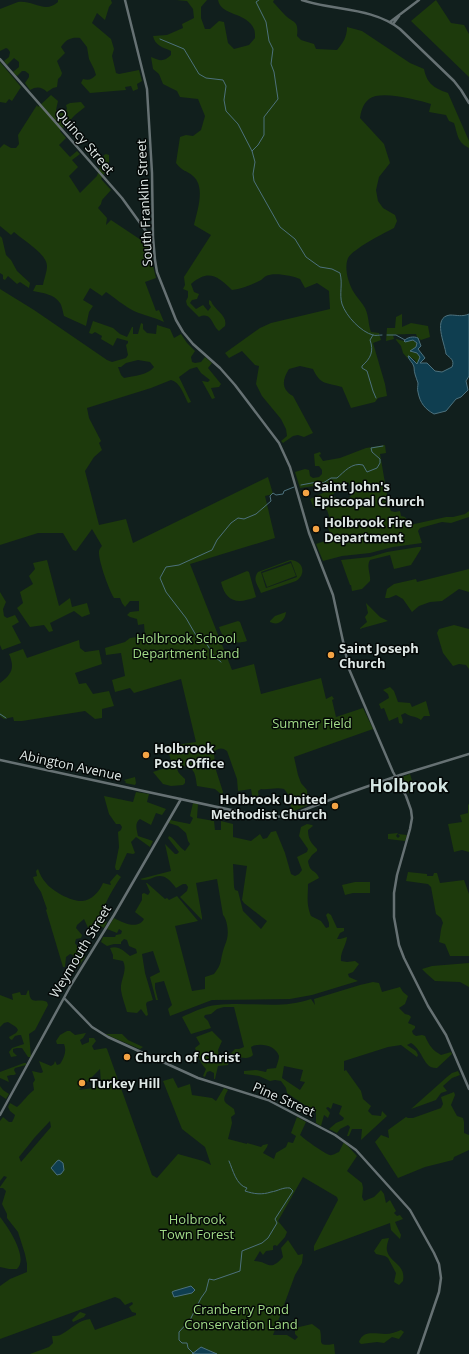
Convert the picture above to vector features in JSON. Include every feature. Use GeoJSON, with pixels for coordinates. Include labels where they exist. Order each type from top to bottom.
{"type":"FeatureCollection","features":[{"type":"Feature","properties":{"kind":"main road","name":"South Franklin Street"},"geometry":{"type":"LineString","coordinates":[[126,0],[148,95],[152,173],[153,237],[156,269],[180,328],[189,340],[218,366],[234,383],[273,435],[288,460],[310,536],[332,593],[349,670],[395,777],[408,801],[412,816],[394,893],[394,917],[399,942],[404,958],[428,1006],[446,1035],[469,1089]]}},
{"type":"Feature","properties":{"kind":"main road"},"geometry":{"type":"LineString","coordinates":[[302,0],[322,6],[371,14],[391,23],[453,80],[462,90],[469,103]]}},
{"type":"Feature","properties":{"kind":"main road"},"geometry":{"type":"LineString","coordinates":[[391,23],[400,14],[419,0]]}},
{"type":"Feature","properties":{"kind":"main road","name":"Quincy Street"},"geometry":{"type":"LineString","coordinates":[[0,60],[122,198],[148,234],[153,237]]}},
{"type":"Feature","properties":{"kind":"main road","name":"Abington Avenue"},"geometry":{"type":"LineString","coordinates":[[0,760],[262,816],[280,817],[296,813],[395,777],[469,754]]}},
{"type":"Feature","properties":{"kind":"main road","name":"Weymouth Street"},"geometry":{"type":"LineString","coordinates":[[0,1115],[64,998],[181,799]]}},
{"type":"Feature","properties":{"kind":"main road","name":"Pine Street"},"geometry":{"type":"LineString","coordinates":[[64,998],[92,1027],[108,1037],[198,1078],[268,1100],[346,1141],[362,1156],[413,1215],[436,1256],[439,1266],[441,1277],[438,1295],[418,1354]]}},
{"type":"Feature","properties":{"kind":"green space"},"geometry":{"type":"Polygon","coordinates":[[[58,0],[111,0],[112,3],[109,7],[105,20],[97,13],[92,23],[111,39],[114,49],[112,56],[116,73],[119,74],[139,70],[142,81],[137,84],[138,89],[133,91],[131,86],[125,87],[126,90],[90,93],[81,83],[83,79],[87,80],[96,75],[89,59],[87,47],[80,38],[69,39],[61,47],[65,53],[57,61],[62,73],[58,79],[57,87],[47,92],[39,88],[30,90],[25,83],[29,77],[29,74],[22,71],[17,76],[13,72],[19,67],[19,62],[14,58],[7,65],[4,61],[9,57],[10,52],[6,48],[0,51],[0,9],[18,2],[48,7],[58,2],[58,0]]]}},
{"type":"Feature","properties":{"kind":"green space"},"geometry":{"type":"Polygon","coordinates":[[[176,0],[207,0],[201,7],[201,18],[205,29],[210,29],[219,21],[224,22],[228,43],[234,49],[249,45],[255,38],[254,30],[251,24],[246,20],[224,9],[218,0],[274,0],[273,2],[281,11],[295,22],[297,27],[297,36],[301,40],[314,44],[316,49],[337,50],[344,40],[347,27],[362,31],[410,63],[424,69],[429,82],[432,85],[448,93],[469,141],[469,148],[460,141],[454,123],[449,121],[446,115],[429,112],[431,104],[417,100],[382,95],[369,99],[364,105],[360,118],[384,144],[390,163],[379,177],[376,190],[378,201],[383,208],[395,215],[397,221],[394,228],[351,254],[347,262],[347,270],[351,287],[366,311],[371,332],[379,333],[381,340],[373,343],[387,396],[378,398],[375,402],[351,408],[342,387],[321,381],[313,369],[300,366],[289,369],[284,381],[286,390],[293,396],[313,433],[304,437],[298,435],[293,436],[283,443],[281,441],[287,436],[286,429],[281,419],[262,396],[256,384],[259,366],[255,365],[242,351],[229,358],[225,353],[260,328],[271,323],[330,309],[329,291],[317,283],[305,288],[300,279],[274,274],[266,276],[260,281],[239,289],[232,290],[222,281],[213,276],[197,279],[191,284],[194,292],[199,294],[197,299],[192,300],[190,303],[196,309],[203,305],[208,311],[211,307],[209,300],[211,301],[223,316],[225,322],[225,326],[219,331],[209,317],[199,317],[187,305],[186,301],[188,291],[183,289],[185,285],[184,277],[211,235],[194,225],[200,199],[197,181],[176,163],[180,137],[186,135],[193,136],[201,130],[205,116],[198,99],[180,97],[177,91],[163,84],[159,74],[153,69],[151,57],[162,60],[171,55],[171,51],[157,44],[153,36],[167,35],[183,28],[182,24],[194,18],[193,9],[187,1],[176,0]]]}},
{"type":"Feature","properties":{"kind":"green space"},"geometry":{"type":"Polygon","coordinates":[[[436,0],[451,23],[464,25],[469,34],[469,77],[411,21],[436,0]]]}},
{"type":"Feature","properties":{"kind":"green space"},"geometry":{"type":"Polygon","coordinates":[[[0,62],[21,87],[12,101],[9,99],[6,103],[0,102],[0,62]]]}},
{"type":"Feature","properties":{"kind":"green space"},"geometry":{"type":"Polygon","coordinates":[[[51,95],[58,101],[56,110],[59,113],[64,113],[67,109],[66,105],[70,103],[81,102],[85,107],[60,131],[66,138],[59,145],[70,157],[77,151],[80,154],[72,160],[78,167],[69,176],[80,193],[97,176],[104,155],[109,155],[109,165],[101,179],[111,190],[102,200],[98,208],[107,218],[106,225],[111,220],[150,246],[156,278],[145,282],[156,311],[159,310],[164,322],[134,311],[106,292],[102,296],[90,288],[83,300],[93,306],[89,312],[86,326],[64,316],[61,304],[58,300],[48,294],[33,291],[36,285],[43,285],[47,271],[46,261],[39,252],[14,232],[11,235],[0,226],[0,148],[4,144],[11,148],[16,148],[19,144],[18,135],[37,105],[38,107],[51,95]]]}},
{"type":"Feature","properties":{"kind":"green space"},"geometry":{"type":"Polygon","coordinates":[[[0,236],[2,238],[6,255],[11,260],[17,271],[30,283],[29,288],[20,282],[17,284],[8,276],[5,280],[3,279],[3,275],[0,273],[0,236]]]}},
{"type":"Feature","properties":{"kind":"green space"},"geometry":{"type":"Polygon","coordinates":[[[0,289],[112,362],[126,358],[128,355],[126,345],[128,341],[117,338],[113,346],[101,339],[102,336],[95,332],[92,334],[89,333],[93,321],[113,328],[120,334],[127,337],[132,327],[133,334],[138,334],[141,323],[143,324],[143,329],[147,333],[156,334],[157,325],[170,329],[174,338],[181,334],[195,351],[191,357],[192,362],[201,362],[205,357],[212,363],[208,368],[221,384],[219,387],[211,388],[215,398],[212,399],[202,381],[208,382],[210,380],[201,373],[197,367],[190,369],[179,377],[191,402],[188,403],[177,383],[171,380],[151,388],[87,408],[89,418],[101,441],[99,443],[102,450],[94,457],[85,471],[99,525],[126,519],[133,543],[268,477],[273,494],[265,496],[275,538],[190,564],[232,670],[254,664],[261,694],[321,678],[326,699],[332,696],[334,699],[332,700],[336,717],[363,708],[373,729],[294,757],[301,783],[307,790],[308,805],[292,812],[288,794],[284,789],[261,789],[258,791],[259,800],[253,801],[251,789],[238,791],[237,779],[227,751],[222,749],[214,752],[215,767],[223,792],[222,795],[215,789],[197,786],[193,770],[183,766],[177,765],[177,770],[185,779],[185,783],[183,785],[171,786],[163,784],[153,772],[165,768],[171,763],[171,760],[168,752],[159,745],[169,746],[196,742],[181,679],[134,693],[130,688],[115,692],[112,680],[125,676],[121,653],[106,655],[105,648],[125,642],[130,638],[145,636],[144,624],[138,625],[137,619],[127,615],[130,612],[139,611],[139,601],[130,601],[125,607],[120,598],[114,598],[100,561],[99,551],[102,546],[92,529],[76,551],[73,550],[63,533],[38,533],[0,545],[0,289]],[[138,360],[118,367],[124,378],[148,372],[154,367],[150,362],[138,360]]]}},
{"type":"Feature","properties":{"kind":"green space"},"geometry":{"type":"Polygon","coordinates":[[[402,314],[402,327],[411,323],[428,326],[430,337],[421,340],[416,334],[393,335],[394,339],[386,341],[387,328],[395,328],[396,317],[402,314]]]}},
{"type":"Feature","properties":{"kind":"green space"},"geometry":{"type":"Polygon","coordinates":[[[396,339],[404,341],[413,340],[417,343],[412,352],[417,353],[420,357],[417,364],[415,360],[409,356],[408,359],[403,353],[401,346],[396,339]]]}},
{"type":"Feature","properties":{"kind":"green space"},"geometry":{"type":"Polygon","coordinates":[[[385,445],[386,453],[380,454],[391,511],[400,511],[401,516],[405,517],[410,525],[446,517],[453,517],[465,514],[469,511],[469,517],[451,523],[442,522],[420,528],[418,531],[422,543],[393,547],[370,553],[342,556],[323,561],[316,544],[328,540],[327,535],[330,534],[328,527],[332,525],[327,510],[324,507],[335,497],[341,501],[347,499],[354,491],[348,482],[320,505],[314,508],[310,499],[323,493],[322,489],[315,486],[300,488],[295,472],[305,469],[309,470],[310,476],[313,478],[319,477],[322,474],[322,470],[319,466],[315,466],[314,454],[320,452],[321,454],[319,455],[323,461],[340,458],[366,448],[385,445]]]}},
{"type":"Feature","properties":{"kind":"green space"},"geometry":{"type":"Polygon","coordinates":[[[421,547],[421,549],[411,565],[394,569],[390,555],[370,560],[368,565],[370,581],[362,589],[352,591],[341,560],[370,557],[387,552],[421,547]]]}},
{"type":"Feature","properties":{"kind":"green space"},"geometry":{"type":"Polygon","coordinates":[[[47,560],[59,606],[70,598],[72,607],[87,603],[90,614],[82,617],[74,611],[50,623],[53,631],[49,632],[44,625],[30,627],[17,608],[23,603],[20,592],[33,584],[29,576],[35,569],[33,563],[47,560]]]}},
{"type":"Feature","properties":{"kind":"green space"},"geometry":{"type":"Polygon","coordinates":[[[290,560],[298,562],[302,568],[302,575],[296,581],[261,593],[256,580],[256,575],[258,572],[290,560]],[[291,561],[261,572],[266,588],[297,577],[291,561]]]}},
{"type":"Feature","properties":{"kind":"green space"},"geometry":{"type":"Polygon","coordinates":[[[291,563],[296,576],[267,587],[262,573],[291,563]]]}},
{"type":"Feature","properties":{"kind":"green space"},"geometry":{"type":"Polygon","coordinates":[[[469,569],[469,592],[459,589],[442,601],[430,602],[419,606],[412,612],[403,599],[396,595],[385,598],[387,589],[394,584],[416,579],[417,582],[469,569]]]}},
{"type":"Feature","properties":{"kind":"green space"},"geometry":{"type":"Polygon","coordinates":[[[247,571],[249,572],[256,597],[244,601],[238,601],[230,598],[223,589],[221,582],[247,571]]]}},
{"type":"Feature","properties":{"kind":"green space"},"geometry":{"type":"Polygon","coordinates":[[[0,592],[6,602],[3,609],[4,616],[7,618],[15,615],[19,622],[12,626],[21,643],[2,650],[0,645],[0,592]]]}},
{"type":"Feature","properties":{"kind":"green space"},"geometry":{"type":"Polygon","coordinates":[[[366,603],[380,617],[388,621],[359,629],[367,622],[365,617],[368,613],[366,603]]]}},
{"type":"Feature","properties":{"kind":"green space"},"geometry":{"type":"Polygon","coordinates":[[[286,612],[281,622],[270,622],[275,616],[286,612]]]}},
{"type":"Feature","properties":{"kind":"green space"},"geometry":{"type":"Polygon","coordinates":[[[238,621],[240,622],[247,641],[230,641],[223,636],[221,632],[219,627],[238,621]]]}},
{"type":"Feature","properties":{"kind":"green space"},"geometry":{"type":"Polygon","coordinates":[[[454,625],[469,629],[469,669],[466,665],[459,664],[453,666],[443,653],[437,633],[439,629],[454,625]]]}},
{"type":"Feature","properties":{"kind":"green space"},"geometry":{"type":"Polygon","coordinates":[[[79,640],[80,648],[85,652],[99,650],[102,664],[75,673],[79,684],[86,683],[93,694],[109,691],[114,706],[102,709],[102,718],[95,719],[85,711],[22,721],[14,721],[13,717],[4,719],[0,716],[0,683],[10,674],[12,667],[9,654],[23,649],[27,658],[79,640]]]}},
{"type":"Feature","properties":{"kind":"green space"},"geometry":{"type":"Polygon","coordinates":[[[390,687],[394,691],[398,702],[410,703],[412,707],[426,701],[430,716],[424,716],[421,720],[405,713],[401,715],[403,721],[402,724],[399,723],[398,717],[389,721],[384,708],[381,709],[379,704],[389,698],[388,694],[383,690],[390,687]]]}},
{"type":"Feature","properties":{"kind":"green space"},"geometry":{"type":"Polygon","coordinates":[[[410,774],[415,790],[407,793],[401,780],[402,777],[410,774]]]}},
{"type":"Feature","properties":{"kind":"green space"},"geometry":{"type":"Polygon","coordinates":[[[135,777],[135,785],[125,783],[126,782],[124,780],[135,777]]]}},
{"type":"Feature","properties":{"kind":"green space"},"geometry":{"type":"Polygon","coordinates":[[[136,792],[149,794],[147,802],[166,809],[162,815],[156,813],[151,825],[140,819],[137,822],[136,827],[138,836],[153,841],[150,847],[136,837],[131,842],[135,853],[127,853],[119,870],[116,870],[115,867],[119,847],[118,832],[122,827],[120,824],[116,824],[109,814],[104,796],[133,802],[136,792]]]}},
{"type":"Feature","properties":{"kind":"green space"},"geometry":{"type":"Polygon","coordinates":[[[193,803],[198,804],[197,818],[214,821],[215,830],[221,830],[221,821],[233,824],[233,837],[251,841],[260,834],[263,839],[267,838],[271,832],[276,831],[285,853],[291,874],[295,876],[302,870],[297,857],[307,852],[308,849],[299,836],[301,827],[307,824],[312,825],[313,826],[308,830],[309,838],[317,851],[308,861],[310,868],[318,875],[319,878],[308,884],[309,911],[311,916],[321,921],[326,928],[329,927],[326,915],[328,913],[331,915],[337,928],[344,928],[344,931],[340,933],[337,939],[347,937],[341,955],[341,961],[355,961],[359,964],[353,972],[348,974],[349,977],[358,981],[312,995],[290,999],[212,1000],[170,1016],[168,1009],[172,1005],[164,981],[155,983],[158,1000],[156,1000],[150,977],[160,972],[153,951],[142,954],[145,973],[153,1000],[147,1002],[146,1004],[148,1015],[146,1016],[141,1009],[137,1013],[127,1012],[121,990],[125,968],[123,961],[113,959],[110,948],[116,947],[123,950],[130,956],[137,953],[136,949],[129,946],[127,940],[124,939],[121,944],[107,946],[101,942],[103,937],[115,937],[116,935],[121,934],[122,931],[119,929],[117,933],[107,929],[114,918],[134,925],[138,924],[144,919],[135,912],[142,900],[142,894],[144,893],[148,895],[150,892],[146,883],[165,899],[167,898],[169,900],[177,896],[198,921],[175,926],[192,991],[205,989],[205,977],[214,974],[220,963],[228,936],[228,929],[226,919],[223,915],[217,879],[196,883],[202,920],[180,897],[187,891],[188,887],[186,884],[176,888],[165,877],[161,876],[156,876],[145,880],[140,879],[171,871],[165,844],[175,854],[179,852],[168,838],[169,836],[185,851],[190,844],[186,833],[178,826],[169,823],[170,820],[190,824],[193,818],[190,816],[193,803]],[[233,864],[234,887],[235,890],[238,891],[243,911],[261,929],[267,921],[242,900],[247,866],[233,864]]]}},
{"type":"Feature","properties":{"kind":"green space"},"geometry":{"type":"Polygon","coordinates":[[[469,804],[469,852],[462,850],[454,852],[448,824],[462,822],[460,815],[468,813],[469,804]]]}},
{"type":"Feature","properties":{"kind":"green space"},"geometry":{"type":"Polygon","coordinates":[[[398,833],[396,836],[398,838],[400,836],[398,834],[407,835],[405,841],[388,839],[388,834],[398,833]]]}},
{"type":"Feature","properties":{"kind":"green space"},"geometry":{"type":"Polygon","coordinates":[[[38,869],[43,880],[49,886],[62,895],[78,901],[85,901],[92,897],[100,889],[103,883],[111,885],[110,882],[117,874],[121,877],[109,897],[104,909],[103,918],[107,922],[104,928],[100,926],[93,926],[89,930],[84,919],[77,925],[76,928],[82,935],[81,938],[76,939],[75,943],[85,957],[79,966],[77,966],[73,955],[70,954],[66,957],[65,967],[63,967],[46,910],[47,909],[41,892],[33,877],[37,876],[36,871],[38,869]]]}},
{"type":"Feature","properties":{"kind":"green space"},"geometry":{"type":"Polygon","coordinates":[[[408,872],[427,874],[427,876],[433,876],[434,873],[437,873],[440,883],[464,880],[469,894],[469,956],[450,956],[445,944],[439,942],[443,923],[441,918],[436,914],[431,887],[428,884],[406,881],[408,872]]]}},
{"type":"Feature","properties":{"kind":"green space"},"geometry":{"type":"Polygon","coordinates":[[[355,882],[370,882],[370,893],[353,893],[345,895],[342,885],[355,882]]]}},
{"type":"Feature","properties":{"kind":"green space"},"geometry":{"type":"Polygon","coordinates":[[[469,963],[469,987],[460,982],[435,981],[422,969],[432,966],[469,963]]]}},
{"type":"Feature","properties":{"kind":"green space"},"geometry":{"type":"Polygon","coordinates":[[[373,982],[379,983],[382,992],[400,987],[408,996],[405,1004],[399,1008],[411,1017],[408,1023],[415,1026],[412,1031],[413,1034],[416,1036],[425,1036],[431,1047],[441,1055],[451,1052],[452,1054],[437,1068],[432,1068],[426,1063],[419,1050],[411,1043],[407,1045],[416,1051],[418,1055],[417,1057],[401,1045],[388,1047],[344,1061],[344,1071],[346,1070],[361,1091],[363,1099],[371,1106],[368,1111],[372,1115],[381,1116],[382,1111],[387,1116],[361,1140],[362,1129],[352,1129],[349,1136],[347,1136],[350,1127],[348,1125],[340,1129],[337,1133],[329,1129],[336,1123],[343,1120],[344,1118],[339,1114],[342,1106],[333,1103],[331,1109],[328,1107],[326,1108],[330,1113],[328,1118],[324,1115],[321,1126],[316,1123],[316,1113],[287,1093],[286,1088],[281,1081],[270,1081],[259,1076],[244,1074],[244,1071],[256,1070],[266,1072],[267,1069],[276,1068],[279,1056],[271,1047],[258,1045],[251,1047],[253,1055],[251,1057],[246,1058],[233,1056],[232,1059],[229,1059],[228,1065],[218,1066],[215,1079],[214,1073],[210,1071],[207,1072],[205,1077],[203,1076],[206,1069],[195,1048],[200,1044],[196,1037],[212,1031],[222,1041],[218,1050],[219,1057],[221,1058],[230,1054],[235,1049],[244,1047],[234,1007],[224,1007],[217,1009],[211,1014],[205,1015],[204,1017],[208,1021],[211,1028],[191,1034],[182,1017],[195,1011],[217,1005],[276,1005],[311,999],[315,1005],[314,999],[373,982]],[[284,1066],[282,1078],[300,1090],[305,1082],[300,1081],[303,1070],[284,1066]]]}},
{"type":"Feature","properties":{"kind":"green space"},"geometry":{"type":"Polygon","coordinates":[[[28,990],[31,999],[35,1001],[47,1002],[48,1005],[35,1030],[29,1034],[31,1057],[28,1057],[22,1048],[17,1048],[13,1049],[13,1052],[17,1056],[11,1057],[9,1052],[12,1048],[24,1044],[21,1035],[15,1036],[12,1040],[9,1037],[16,1033],[18,1030],[16,1027],[8,1022],[4,1023],[0,1027],[0,995],[13,1000],[12,994],[20,992],[21,995],[26,995],[28,990]]]}},
{"type":"Feature","properties":{"kind":"green space"},"geometry":{"type":"Polygon","coordinates":[[[67,1031],[70,1031],[75,1035],[86,1033],[80,1040],[82,1045],[89,1042],[89,1038],[94,1038],[96,1041],[92,1046],[94,1050],[107,1049],[152,1175],[157,1178],[178,1154],[203,1161],[211,1165],[205,1147],[182,1129],[163,1081],[173,1078],[178,1088],[190,1084],[192,1095],[212,1098],[216,1101],[224,1088],[228,1090],[224,1100],[234,1109],[235,1114],[231,1117],[232,1123],[228,1139],[261,1147],[268,1144],[263,1153],[274,1159],[276,1153],[286,1147],[288,1142],[293,1143],[296,1136],[291,1133],[297,1117],[306,1122],[300,1135],[319,1149],[332,1155],[339,1152],[344,1142],[357,1156],[347,1171],[362,1183],[362,1197],[364,1201],[374,1197],[381,1190],[384,1194],[386,1203],[390,1200],[396,1211],[394,1213],[397,1216],[400,1215],[403,1219],[395,1222],[401,1235],[400,1239],[391,1230],[390,1223],[314,1251],[314,1246],[338,1200],[337,1197],[303,1177],[278,1221],[287,1232],[285,1237],[277,1246],[273,1246],[273,1250],[266,1251],[263,1255],[260,1251],[254,1261],[259,1261],[269,1265],[275,1264],[283,1257],[281,1248],[288,1240],[298,1255],[303,1254],[302,1263],[295,1275],[273,1335],[287,1335],[295,1340],[298,1337],[295,1334],[295,1328],[312,1324],[320,1330],[322,1344],[334,1344],[335,1354],[30,1354],[49,1347],[53,1343],[52,1336],[61,1335],[82,1321],[90,1319],[95,1330],[136,1315],[136,1313],[132,1312],[129,1307],[133,1304],[132,1302],[125,1305],[120,1299],[115,1297],[0,1339],[0,1286],[10,1279],[27,1272],[27,1264],[18,1232],[7,1218],[7,1214],[2,1204],[6,1191],[0,1187],[7,1177],[4,1176],[0,1181],[0,1121],[3,1117],[9,1122],[12,1122],[15,1115],[8,1107],[10,1103],[17,1107],[34,1090],[33,1083],[35,1080],[32,1071],[43,1072],[39,1061],[51,1066],[55,1061],[57,1065],[60,1064],[64,1057],[65,1049],[64,1044],[57,1044],[56,1041],[60,1035],[67,1031]],[[100,1069],[79,1090],[93,1088],[101,1083],[100,1069]],[[50,1121],[19,1157],[21,1162],[51,1127],[50,1121]]]}},
{"type":"Feature","properties":{"kind":"green space"},"geometry":{"type":"Polygon","coordinates":[[[105,1034],[122,1034],[128,1040],[143,1047],[140,1049],[105,1034]]]}},
{"type":"Feature","properties":{"kind":"green space"},"geometry":{"type":"Polygon","coordinates":[[[26,1063],[26,1065],[15,1068],[14,1070],[16,1074],[7,1076],[9,1082],[0,1078],[0,1072],[26,1063]]]}},
{"type":"Feature","properties":{"kind":"green space"},"geometry":{"type":"Polygon","coordinates":[[[458,1071],[460,1075],[452,1078],[443,1086],[447,1091],[441,1093],[436,1100],[411,1109],[447,1077],[458,1071]]]}},
{"type":"Feature","properties":{"kind":"green space"},"geometry":{"type":"Polygon","coordinates":[[[0,1086],[9,1094],[6,1099],[0,1095],[0,1086]]]}},
{"type":"Feature","properties":{"kind":"green space"},"geometry":{"type":"Polygon","coordinates":[[[454,1092],[455,1095],[451,1105],[457,1116],[463,1118],[464,1133],[469,1135],[469,1150],[454,1157],[453,1160],[425,1167],[398,1178],[375,1142],[381,1135],[389,1138],[388,1130],[406,1117],[413,1118],[441,1108],[443,1104],[441,1097],[454,1092]]]}},
{"type":"Feature","properties":{"kind":"green space"},"geometry":{"type":"Polygon","coordinates":[[[0,1217],[8,1228],[19,1250],[21,1258],[17,1269],[0,1267],[0,1217]]]}},
{"type":"Feature","properties":{"kind":"green space"},"geometry":{"type":"Polygon","coordinates":[[[389,1238],[387,1251],[391,1258],[400,1267],[403,1275],[403,1281],[399,1285],[394,1282],[396,1273],[388,1258],[376,1254],[374,1251],[382,1239],[389,1238]]]}},
{"type":"Feature","properties":{"kind":"green space"},"geometry":{"type":"Polygon","coordinates":[[[80,1312],[86,1314],[84,1317],[73,1322],[72,1320],[80,1312]]]}},
{"type":"Feature","properties":{"kind":"green space"},"geometry":{"type":"Polygon","coordinates":[[[401,1330],[404,1332],[399,1339],[392,1337],[384,1343],[377,1342],[361,1344],[359,1342],[366,1334],[389,1334],[401,1330]]]}},
{"type":"Feature","properties":{"kind":"water"},"geometry":{"type":"Polygon","coordinates":[[[469,314],[469,376],[466,381],[468,390],[461,397],[456,399],[446,411],[434,414],[426,408],[420,399],[414,367],[408,356],[417,364],[420,357],[417,353],[410,351],[416,347],[417,343],[413,340],[404,341],[411,337],[418,338],[421,346],[418,349],[425,358],[420,363],[427,363],[435,371],[442,372],[452,367],[453,363],[452,359],[446,354],[441,332],[442,321],[445,317],[450,315],[462,316],[469,314]]]}},
{"type":"Feature","properties":{"kind":"water"},"geometry":{"type":"Polygon","coordinates":[[[59,1160],[63,1163],[64,1170],[61,1174],[57,1175],[51,1168],[59,1160]]]}},
{"type":"Feature","properties":{"kind":"water"},"geometry":{"type":"Polygon","coordinates":[[[191,1286],[195,1290],[192,1293],[174,1297],[172,1292],[191,1286]]]}},
{"type":"Feature","properties":{"kind":"water"},"geometry":{"type":"Polygon","coordinates":[[[201,1347],[217,1354],[192,1354],[201,1347]]]}},
{"type":"Feature","properties":{"kind":"waterway"},"geometry":{"type":"LineString","coordinates":[[259,0],[256,2],[266,22],[269,41],[273,49],[271,64],[274,72],[278,99],[264,117],[264,135],[252,151],[255,162],[253,174],[254,181],[280,227],[295,239],[306,257],[320,267],[332,269],[340,273],[342,304],[350,318],[364,331],[375,335],[382,335]]}},
{"type":"Feature","properties":{"kind":"waterway"},"geometry":{"type":"LineString","coordinates":[[160,39],[184,49],[199,74],[206,78],[223,80],[226,86],[224,100],[226,111],[238,124],[252,151]]}},
{"type":"Feature","properties":{"kind":"waterway"},"geometry":{"type":"LineString","coordinates":[[373,335],[370,340],[372,351],[362,368],[367,371],[376,398]]}},
{"type":"Feature","properties":{"kind":"waterway"},"geometry":{"type":"LineString","coordinates":[[387,335],[396,335],[405,340]]}},
{"type":"Feature","properties":{"kind":"waterway"},"geometry":{"type":"LineString","coordinates":[[301,485],[317,482],[323,483],[331,478],[337,478],[348,468],[359,464],[363,465],[367,472],[377,468],[380,463],[380,459],[372,452],[371,448],[383,446]]}},
{"type":"Feature","properties":{"kind":"waterway"},"geometry":{"type":"LineString","coordinates":[[221,662],[214,656],[205,641],[197,637],[186,618],[166,592],[160,578],[166,567],[179,565],[212,550],[217,540],[231,523],[238,518],[244,519],[256,514],[271,501],[270,496],[273,493],[276,495],[283,494],[284,491],[294,487]]}},
{"type":"Feature","properties":{"kind":"waterway"},"geometry":{"type":"LineString","coordinates":[[0,714],[6,718]]}},
{"type":"Feature","properties":{"kind":"waterway"},"geometry":{"type":"LineString","coordinates":[[194,1354],[188,1348],[187,1343],[182,1343],[179,1340],[179,1332],[190,1320],[206,1291],[209,1279],[214,1280],[240,1271],[242,1251],[262,1243],[268,1238],[277,1223],[275,1219],[293,1191],[290,1188],[261,1194],[245,1191],[247,1188],[240,1184],[229,1161]]}},
{"type":"Feature","properties":{"kind":"place","name":"Saint John's Episcopal Church"},"geometry":{"type":"Point","coordinates":[306,493]}},
{"type":"Feature","properties":{"kind":"place","name":"Holbrook Fire Department"},"geometry":{"type":"Point","coordinates":[316,529]}},
{"type":"Feature","properties":{"kind":"place","name":"Saint Joseph Church"},"geometry":{"type":"Point","coordinates":[331,655]}},
{"type":"Feature","properties":{"kind":"place","name":"Holbrook Post Office"},"geometry":{"type":"Point","coordinates":[146,755]}},
{"type":"Feature","properties":{"kind":"place","name":"Holbrook United Methodist Church"},"geometry":{"type":"Point","coordinates":[335,806]}},
{"type":"Feature","properties":{"kind":"place","name":"Church of Christ"},"geometry":{"type":"Point","coordinates":[127,1057]}},
{"type":"Feature","properties":{"kind":"place","name":"Turkey Hill"},"geometry":{"type":"Point","coordinates":[82,1083]}},
{"type":"Feature","properties":{"kind":"district","name":"Holbrook"},"geometry":{"type":"Point","coordinates":[409,786]}},
{"type":"Feature","properties":{"kind":"park label","name":"Holbrook School Department Land"},"geometry":{"type":"Point","coordinates":[186,646]}},
{"type":"Feature","properties":{"kind":"park label","name":"Sumner Field"},"geometry":{"type":"Point","coordinates":[312,723]}},
{"type":"Feature","properties":{"kind":"park label","name":"Holbrook Town Forest"},"geometry":{"type":"Point","coordinates":[197,1226]}},
{"type":"Feature","properties":{"kind":"park label","name":"Cranberry Pond Conservation Land"},"geometry":{"type":"Point","coordinates":[241,1316]}}]}
